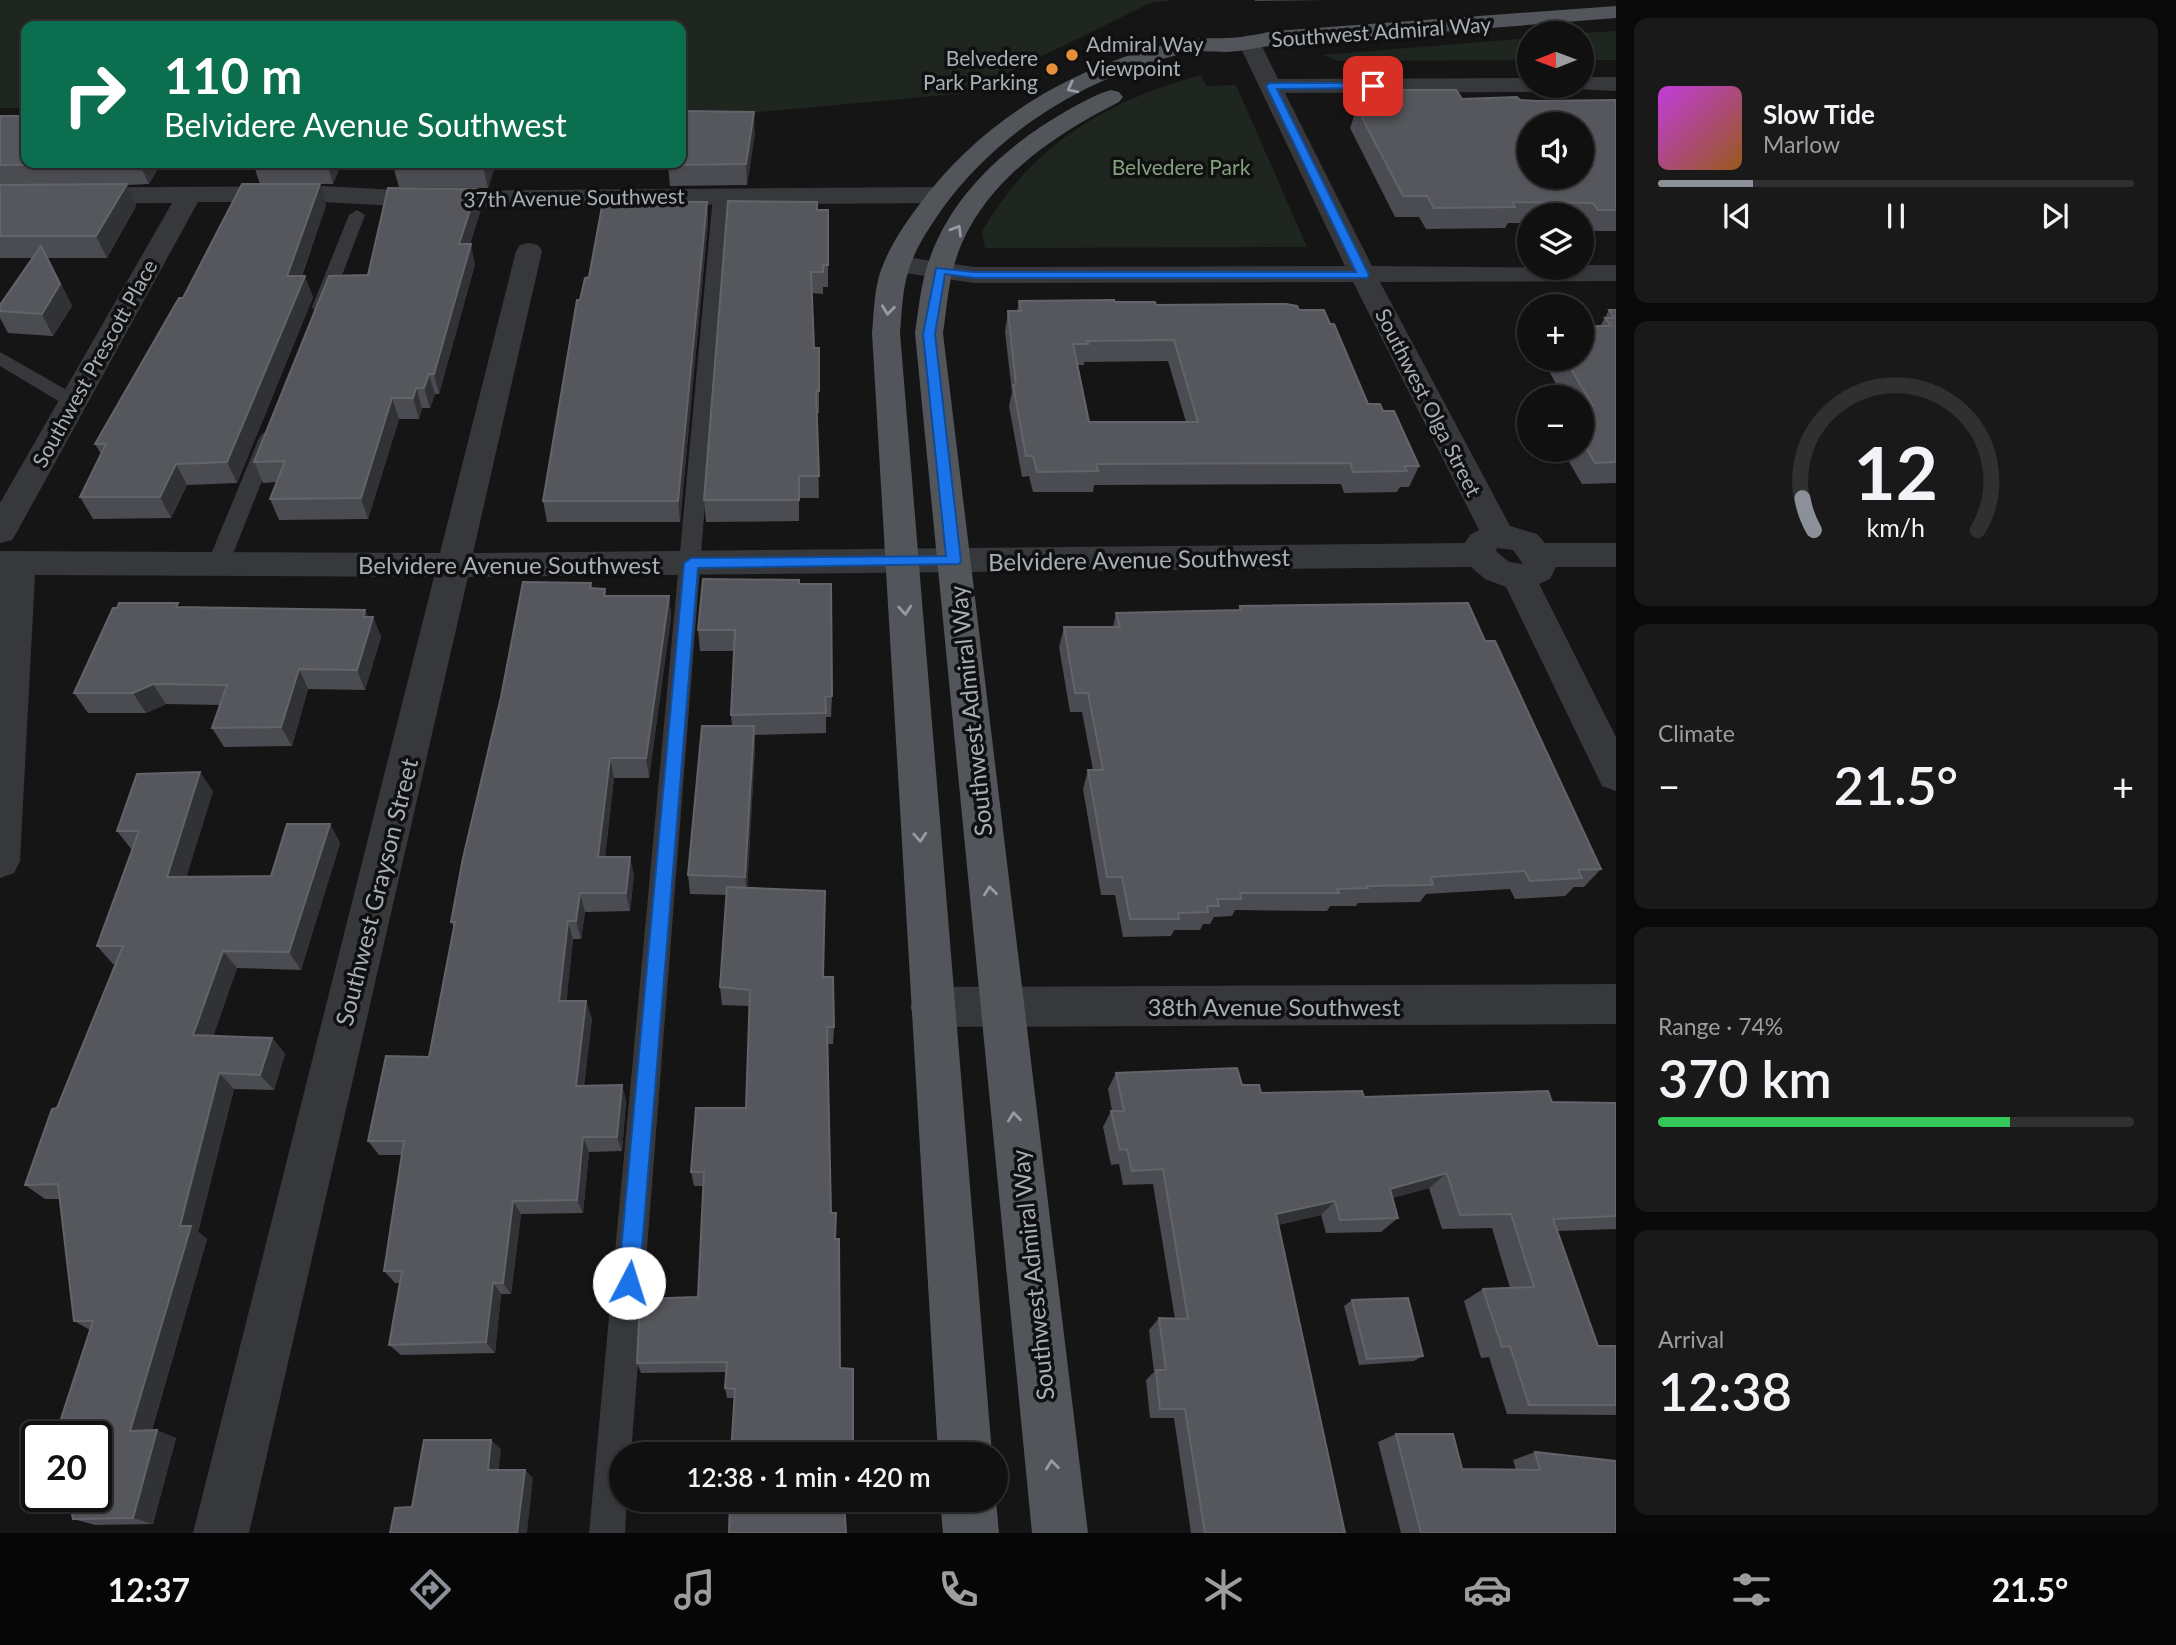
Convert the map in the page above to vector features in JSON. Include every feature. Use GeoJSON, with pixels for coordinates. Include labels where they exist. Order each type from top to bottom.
{"type":"FeatureCollection","features":[{"type":"Feature","properties":{"kind":"main road","name":"Southwest Admiral Way"},"geometry":{"type":"LineString","coordinates":[[964,1442],[886,333],[892,279],[907,241],[938,195],[965,162],[1000,130],[1041,103],[1092,77],[1134,61],[1188,46],[1616,12]]}},
{"type":"Feature","properties":{"kind":"main road","name":"Southwest Admiral Way"},"geometry":{"type":"LineString","coordinates":[[1060,1533],[929,334],[940,270],[948,246],[975,200],[999,170],[1035,140],[1075,114],[1158,76],[1206,63],[1239,43]]}},
{"type":"Feature","properties":{"kind":"main road"},"geometry":{"type":"LineString","coordinates":[[969,1512],[971,1533]]}},
{"type":"Feature","properties":{"kind":"street","name":"Southwest Olga Street"},"geometry":{"type":"LineString","coordinates":[[1239,43],[1270,86],[1363,275],[1490,546]]}},
{"type":"Feature","properties":{"kind":"street"},"geometry":{"type":"LineString","coordinates":[[1594,84],[1616,84]]}},
{"type":"Feature","properties":{"kind":"street"},"geometry":{"type":"LineString","coordinates":[[1270,86],[1517,85]]}},
{"type":"Feature","properties":{"kind":"street","name":"37th Avenue Southwest"},"geometry":{"type":"LineString","coordinates":[[0,196],[322,194],[416,199],[588,199],[722,195],[938,195]]}},
{"type":"Feature","properties":{"kind":"street","name":"Southwest Prescott Place"},"geometry":{"type":"LineString","coordinates":[[0,532],[189,195]]}},
{"type":"Feature","properties":{"kind":"street","name":"Southwest Grayson Street"},"geometry":{"type":"LineString","coordinates":[[221,1533],[529,251]]}},
{"type":"Feature","properties":{"kind":"street"},"geometry":{"type":"LineString","coordinates":[[898,264],[974,275],[1616,274]]}},
{"type":"Feature","properties":{"kind":"street"},"geometry":{"type":"LineString","coordinates":[[1490,546],[1525,542],[1528,566],[1616,775]]}},
{"type":"Feature","properties":{"kind":"street","name":"Belvidere Avenue Southwest"},"geometry":{"type":"LineString","coordinates":[[10,563],[454,565],[901,562],[1490,546]]}},
{"type":"Feature","properties":{"kind":"street"},"geometry":{"type":"LineString","coordinates":[[1528,566],[1616,555]]}},
{"type":"Feature","properties":{"kind":"street"},"geometry":{"type":"LineString","coordinates":[[0,862],[10,563]]}},
{"type":"Feature","properties":{"kind":"street","name":"38th Avenue Southwest"},"geometry":{"type":"LineString","coordinates":[[932,1007],[1616,1004]]}},
{"type":"Feature","properties":{"kind":"lane"},"geometry":{"type":"LineString","coordinates":[[607,1533],[722,195]]}},
{"type":"Feature","properties":{"kind":"lane"},"geometry":{"type":"LineString","coordinates":[[312,329],[358,215]]}},
{"type":"Feature","properties":{"kind":"lane"},"geometry":{"type":"LineString","coordinates":[[0,358],[72,401]]}},
{"type":"Feature","properties":{"kind":"lane"},"geometry":{"type":"LineString","coordinates":[[218,564],[277,418]]}},
{"type":"Feature","properties":{"kind":"green space"},"geometry":{"type":"Polygon","coordinates":[[[0,0],[1174,0],[1150,3],[967,93],[686,119],[686,21],[21,21],[21,108],[0,108],[0,0]]]}},
{"type":"Feature","properties":{"kind":"green space"},"geometry":{"type":"Polygon","coordinates":[[[1616,31],[1616,60],[1594,60],[1594,32],[1616,31]]]}},
{"type":"Feature","properties":{"kind":"green space"},"geometry":{"type":"Polygon","coordinates":[[[1517,39],[1517,60],[1339,61],[1323,55],[1517,39]]]}},
{"type":"Feature","properties":{"kind":"green space","name":"Belvedere Park"},"geometry":{"type":"Polygon","coordinates":[[[1201,75],[1206,86],[1236,85],[1307,247],[985,248],[982,231],[1002,200],[1049,150],[1103,113],[1134,98],[1201,75]]]}},
{"type":"Feature","properties":{"kind":"building"},"geometry":{"type":"Polygon","coordinates":[[[1367,90],[1456,90],[1462,99],[1517,97],[1520,100],[1538,101],[1616,100],[1616,210],[1598,210],[1594,203],[1512,202],[1515,207],[1434,208],[1427,196],[1403,196],[1357,108],[1376,108],[1367,90]]]}},
{"type":"Feature","properties":{"kind":"building"},"geometry":{"type":"Polygon","coordinates":[[[686,111],[754,112],[746,164],[686,165],[686,111]]]}},
{"type":"Feature","properties":{"kind":"building"},"geometry":{"type":"Polygon","coordinates":[[[0,116],[21,116],[21,165],[0,165],[0,116]]]}},
{"type":"Feature","properties":{"kind":"building"},"geometry":{"type":"Polygon","coordinates":[[[127,184],[96,236],[0,236],[0,185],[127,184]]]}},
{"type":"Feature","properties":{"kind":"building"},"geometry":{"type":"Polygon","coordinates":[[[242,184],[320,184],[287,276],[305,276],[227,462],[176,464],[160,497],[80,497],[106,444],[95,444],[179,298],[183,298],[242,184]]]}},
{"type":"Feature","properties":{"kind":"building"},"geometry":{"type":"Polygon","coordinates":[[[388,188],[477,189],[459,244],[471,244],[434,374],[429,374],[424,388],[416,388],[413,398],[392,398],[361,498],[270,499],[285,461],[254,462],[329,276],[368,275],[388,188]]]}},
{"type":"Feature","properties":{"kind":"building"},"geometry":{"type":"Polygon","coordinates":[[[603,201],[707,202],[678,501],[543,501],[577,300],[580,300],[585,278],[589,277],[603,201]]]}},
{"type":"Feature","properties":{"kind":"building"},"geometry":{"type":"Polygon","coordinates":[[[728,201],[817,202],[817,210],[828,210],[828,265],[823,265],[823,272],[811,272],[814,348],[819,348],[819,391],[816,391],[819,476],[799,476],[799,500],[704,500],[728,201]]]}},
{"type":"Feature","properties":{"kind":"building"},"geometry":{"type":"Polygon","coordinates":[[[41,246],[60,284],[42,314],[0,311],[0,305],[41,246]]]}},
{"type":"Feature","properties":{"kind":"building"},"geometry":{"type":"Polygon","coordinates":[[[1114,300],[1155,302],[1156,305],[1286,304],[1297,306],[1299,310],[1324,310],[1330,324],[1334,324],[1368,404],[1380,404],[1383,411],[1394,411],[1419,466],[1404,466],[1407,471],[1353,472],[1350,463],[1096,464],[1098,471],[1037,472],[1033,456],[1026,456],[1013,385],[1016,385],[1008,311],[1021,311],[1019,301],[1114,300]],[[1174,340],[1087,341],[1088,344],[1073,344],[1089,422],[1198,422],[1174,340]]]}},
{"type":"Feature","properties":{"kind":"building"},"geometry":{"type":"Polygon","coordinates":[[[1609,310],[1616,310],[1616,462],[1595,463],[1594,385],[1580,385],[1572,371],[1594,371],[1594,326],[1611,326],[1605,318],[1614,318],[1609,310]]]}},
{"type":"Feature","properties":{"kind":"building"},"geometry":{"type":"Polygon","coordinates":[[[703,579],[799,580],[799,584],[831,584],[832,696],[825,697],[826,713],[731,715],[735,630],[698,630],[703,579]]]}},
{"type":"Feature","properties":{"kind":"building"},"geometry":{"type":"Polygon","coordinates":[[[523,582],[591,583],[590,588],[605,589],[604,596],[669,596],[646,758],[610,758],[598,857],[630,857],[626,893],[580,893],[576,921],[568,921],[559,1001],[586,1001],[576,1086],[622,1085],[617,1137],[583,1137],[577,1200],[513,1201],[503,1283],[493,1283],[486,1342],[389,1345],[402,1271],[384,1271],[404,1141],[368,1141],[386,1056],[429,1057],[455,922],[451,922],[463,858],[501,697],[523,582]]]}},
{"type":"Feature","properties":{"kind":"building"},"geometry":{"type":"Polygon","coordinates":[[[119,603],[178,603],[176,607],[365,610],[363,617],[373,617],[357,670],[299,669],[281,727],[212,728],[227,685],[153,684],[133,693],[74,693],[113,608],[117,608],[119,603]]]}},
{"type":"Feature","properties":{"kind":"building"},"geometry":{"type":"Polygon","coordinates":[[[1468,603],[1485,641],[1495,641],[1601,869],[1578,870],[1582,878],[1530,881],[1525,871],[1431,877],[1433,885],[1367,886],[1368,888],[1337,889],[1339,893],[1240,893],[1241,899],[1217,899],[1219,906],[1207,906],[1208,912],[1178,913],[1179,919],[1130,919],[1122,877],[1107,877],[1088,770],[1103,770],[1088,693],[1075,693],[1064,627],[1120,627],[1116,613],[1241,610],[1240,606],[1468,603]]]}},
{"type":"Feature","properties":{"kind":"building"},"geometry":{"type":"Polygon","coordinates":[[[702,726],[754,726],[745,877],[688,875],[702,726]]]}},
{"type":"Feature","properties":{"kind":"building"},"geometry":{"type":"Polygon","coordinates":[[[200,772],[167,877],[271,876],[287,824],[330,824],[289,952],[223,951],[193,1035],[272,1038],[260,1075],[219,1073],[180,1226],[191,1226],[130,1431],[157,1430],[133,1518],[73,1519],[71,1512],[112,1512],[112,1421],[60,1421],[93,1321],[74,1321],[58,1184],[25,1185],[52,1109],[57,1108],[123,946],[97,946],[139,831],[117,831],[137,774],[200,772]]]}},
{"type":"Feature","properties":{"kind":"building"},"geometry":{"type":"Polygon","coordinates":[[[727,887],[825,891],[823,977],[833,977],[834,1027],[827,1027],[831,1213],[836,1213],[835,1239],[839,1239],[840,1368],[853,1369],[853,1442],[732,1442],[735,1389],[725,1388],[727,1362],[637,1363],[640,1299],[698,1297],[704,1172],[691,1172],[696,1108],[746,1108],[750,990],[720,987],[727,887]]]}},
{"type":"Feature","properties":{"kind":"building"},"geometry":{"type":"Polygon","coordinates":[[[1237,1068],[1242,1085],[1259,1085],[1261,1093],[1362,1091],[1364,1097],[1548,1091],[1552,1102],[1616,1103],[1616,1216],[1553,1219],[1598,1346],[1616,1346],[1616,1405],[1529,1405],[1510,1346],[1502,1347],[1483,1289],[1534,1287],[1511,1214],[1460,1215],[1447,1173],[1390,1189],[1398,1218],[1340,1220],[1335,1201],[1276,1214],[1345,1533],[1205,1533],[1185,1409],[1160,1409],[1156,1370],[1166,1370],[1159,1318],[1188,1319],[1163,1169],[1132,1171],[1127,1149],[1120,1150],[1111,1111],[1124,1111],[1116,1073],[1237,1068]]]}},
{"type":"Feature","properties":{"kind":"building"},"geometry":{"type":"Polygon","coordinates":[[[1408,1298],[1423,1356],[1367,1359],[1352,1300],[1408,1298]]]}},
{"type":"Feature","properties":{"kind":"building"},"geometry":{"type":"Polygon","coordinates":[[[1396,1434],[1453,1434],[1462,1469],[1540,1470],[1535,1452],[1616,1461],[1616,1533],[1421,1533],[1396,1434]]]}},
{"type":"Feature","properties":{"kind":"building"},"geometry":{"type":"Polygon","coordinates":[[[424,1440],[491,1440],[488,1470],[525,1470],[517,1533],[390,1533],[395,1508],[412,1507],[424,1440]]]}},
{"type":"Feature","properties":{"kind":"building"},"geometry":{"type":"Polygon","coordinates":[[[730,1512],[845,1512],[846,1533],[729,1533],[730,1512]]]}},
{"type":"Feature","properties":{"kind":"place","name":"Admiral Way Viewpoint"},"geometry":{"type":"Point","coordinates":[1072,55]}},
{"type":"Feature","properties":{"kind":"place","name":"Belvedere Park Parking"},"geometry":{"type":"Point","coordinates":[1052,69]}},
{"type":"Feature","properties":{"kind":"route"},"geometry":{"type":"LineString","coordinates":[[629,1283],[691,563],[954,561],[929,334],[940,270],[974,275],[1363,275],[1270,86],[1373,86]]}}]}
